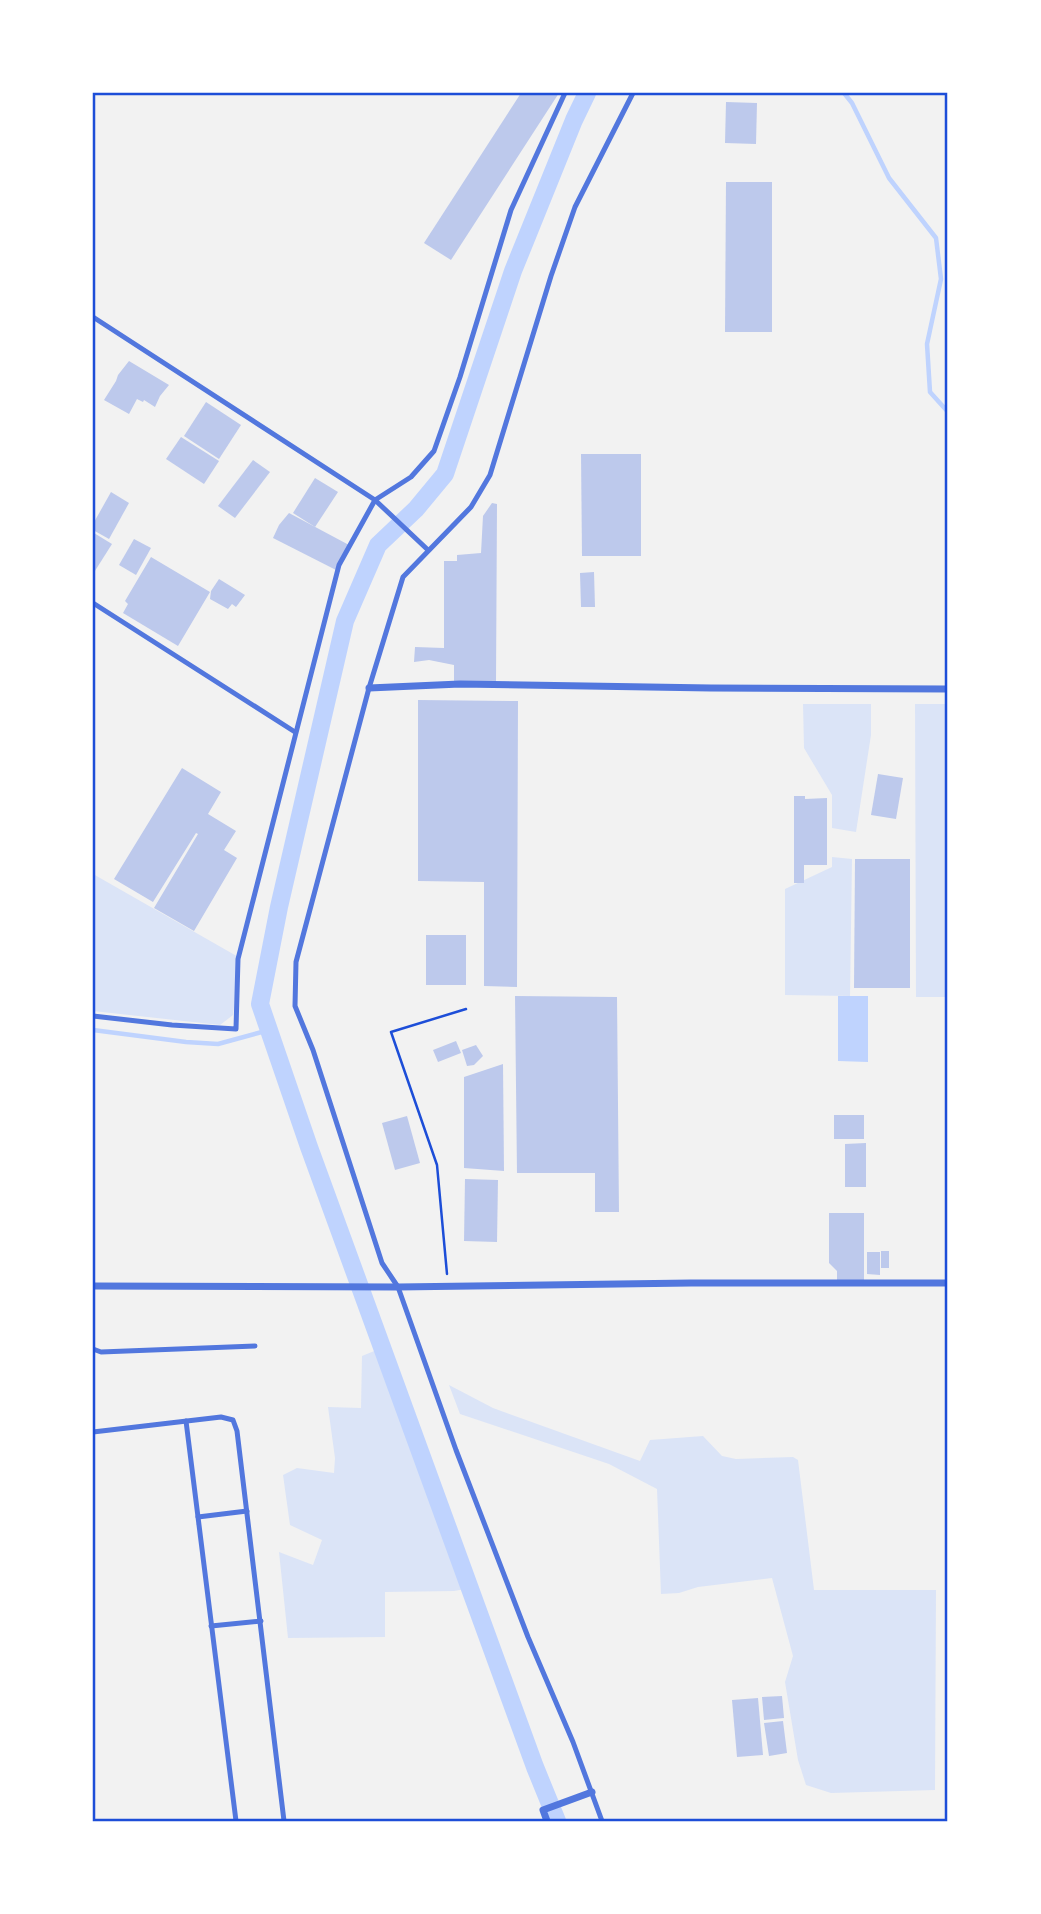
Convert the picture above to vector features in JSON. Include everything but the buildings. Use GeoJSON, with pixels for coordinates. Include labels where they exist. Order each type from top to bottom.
{"type":"FeatureCollection","features":[{"type":"Feature","properties":{"kind":"street"},"geometry":{"type":"LineString","coordinates":[[369,688],[460,684],[948,689]]}},
{"type":"Feature","properties":{"kind":"street"},"geometry":{"type":"LineString","coordinates":[[93,1286],[448,1287],[948,1283]]}},
{"type":"Feature","properties":{"kind":"street"},"geometry":{"type":"LineString","coordinates":[[547,1821],[542,1810],[592,1792]]}},
{"type":"Feature","properties":{"kind":"lane"},"geometry":{"type":"LineString","coordinates":[[93,1016],[172,1026],[236,1029],[238,959],[339,565],[375,500],[411,477],[434,451],[460,377],[511,209],[565,93]]}},
{"type":"Feature","properties":{"kind":"lane"},"geometry":{"type":"LineString","coordinates":[[602,1821],[460,1462],[398,1287],[382,1263],[313,1051],[295,1006],[296,962],[369,688],[403,577],[471,507],[490,475],[575,207],[633,93]]}},
{"type":"Feature","properties":{"kind":"lane"},"geometry":{"type":"LineString","coordinates":[[93,317],[375,500],[428,550]]}},
{"type":"Feature","properties":{"kind":"lane"},"geometry":{"type":"LineString","coordinates":[[93,603],[295,732]]}},
{"type":"Feature","properties":{"kind":"lane"},"geometry":{"type":"LineString","coordinates":[[93,1349],[101,1352],[255,1346]]}},
{"type":"Feature","properties":{"kind":"lane"},"geometry":{"type":"LineString","coordinates":[[93,1432],[222,1417],[233,1420],[237,1432],[284,1821]]}},
{"type":"Feature","properties":{"kind":"lane"},"geometry":{"type":"LineString","coordinates":[[186,1421],[236,1821]]}},
{"type":"Feature","properties":{"kind":"lane"},"geometry":{"type":"LineString","coordinates":[[198,1517],[247,1511]]}},
{"type":"Feature","properties":{"kind":"lane"},"geometry":{"type":"LineString","coordinates":[[211,1626],[261,1621]]}},
{"type":"Feature","properties":{"kind":"path"},"geometry":{"type":"LineString","coordinates":[[448,1287],[437,1165],[391,1032],[466,1009]]}},
{"type":"Feature","properties":{"kind":"shaded area"},"geometry":{"type":"Polygon","coordinates":[[[803,704],[871,704],[871,735],[856,832],[832,828],[832,795],[804,748],[803,704]]]}},
{"type":"Feature","properties":{"kind":"shaded area"},"geometry":{"type":"Polygon","coordinates":[[[915,704],[948,704],[948,997],[916,997],[915,704]]]}},
{"type":"Feature","properties":{"kind":"shaded area"},"geometry":{"type":"Polygon","coordinates":[[[832,857],[852,859],[850,996],[785,995],[785,889],[832,867],[832,857]]]}},
{"type":"Feature","properties":{"kind":"shaded area"},"geometry":{"type":"Polygon","coordinates":[[[93,874],[240,958],[233,1015],[220,1025],[93,1011],[93,874]]]}},
{"type":"Feature","properties":{"kind":"shaded area"},"geometry":{"type":"Polygon","coordinates":[[[384,1347],[477,1587],[454,1591],[385,1592],[385,1637],[288,1638],[279,1552],[313,1565],[322,1540],[290,1525],[283,1475],[297,1468],[334,1473],[335,1458],[328,1407],[361,1408],[362,1356],[384,1347]]]}},
{"type":"Feature","properties":{"kind":"shaded area"},"geometry":{"type":"Polygon","coordinates":[[[449,1385],[493,1408],[640,1461],[650,1440],[703,1436],[722,1456],[736,1459],[793,1457],[798,1460],[814,1590],[936,1590],[935,1790],[831,1793],[806,1785],[798,1760],[785,1682],[793,1656],[772,1578],[661,1594],[657,1489],[609,1464],[460,1414],[449,1385]]]}},
{"type":"Feature","properties":{"kind":"water"},"geometry":{"type":"Polygon","coordinates":[[[838,996],[868,996],[868,1062],[838,1061],[838,996]]]}},
{"type":"Feature","properties":{"kind":"waterway"},"geometry":{"type":"LineString","coordinates":[[557,1821],[309,1147],[260,1004],[279,907],[345,621],[378,545],[416,509],[445,474],[513,271],[587,93]]}},
{"type":"Feature","properties":{"kind":"waterway"},"geometry":{"type":"LineString","coordinates":[[844,93],[852,103],[889,178],[936,238],[941,279],[927,344],[930,392],[948,412]]}},
{"type":"Feature","properties":{"kind":"waterway"},"geometry":{"type":"LineString","coordinates":[[93,1030],[218,1044],[269,1030]]}}]}
